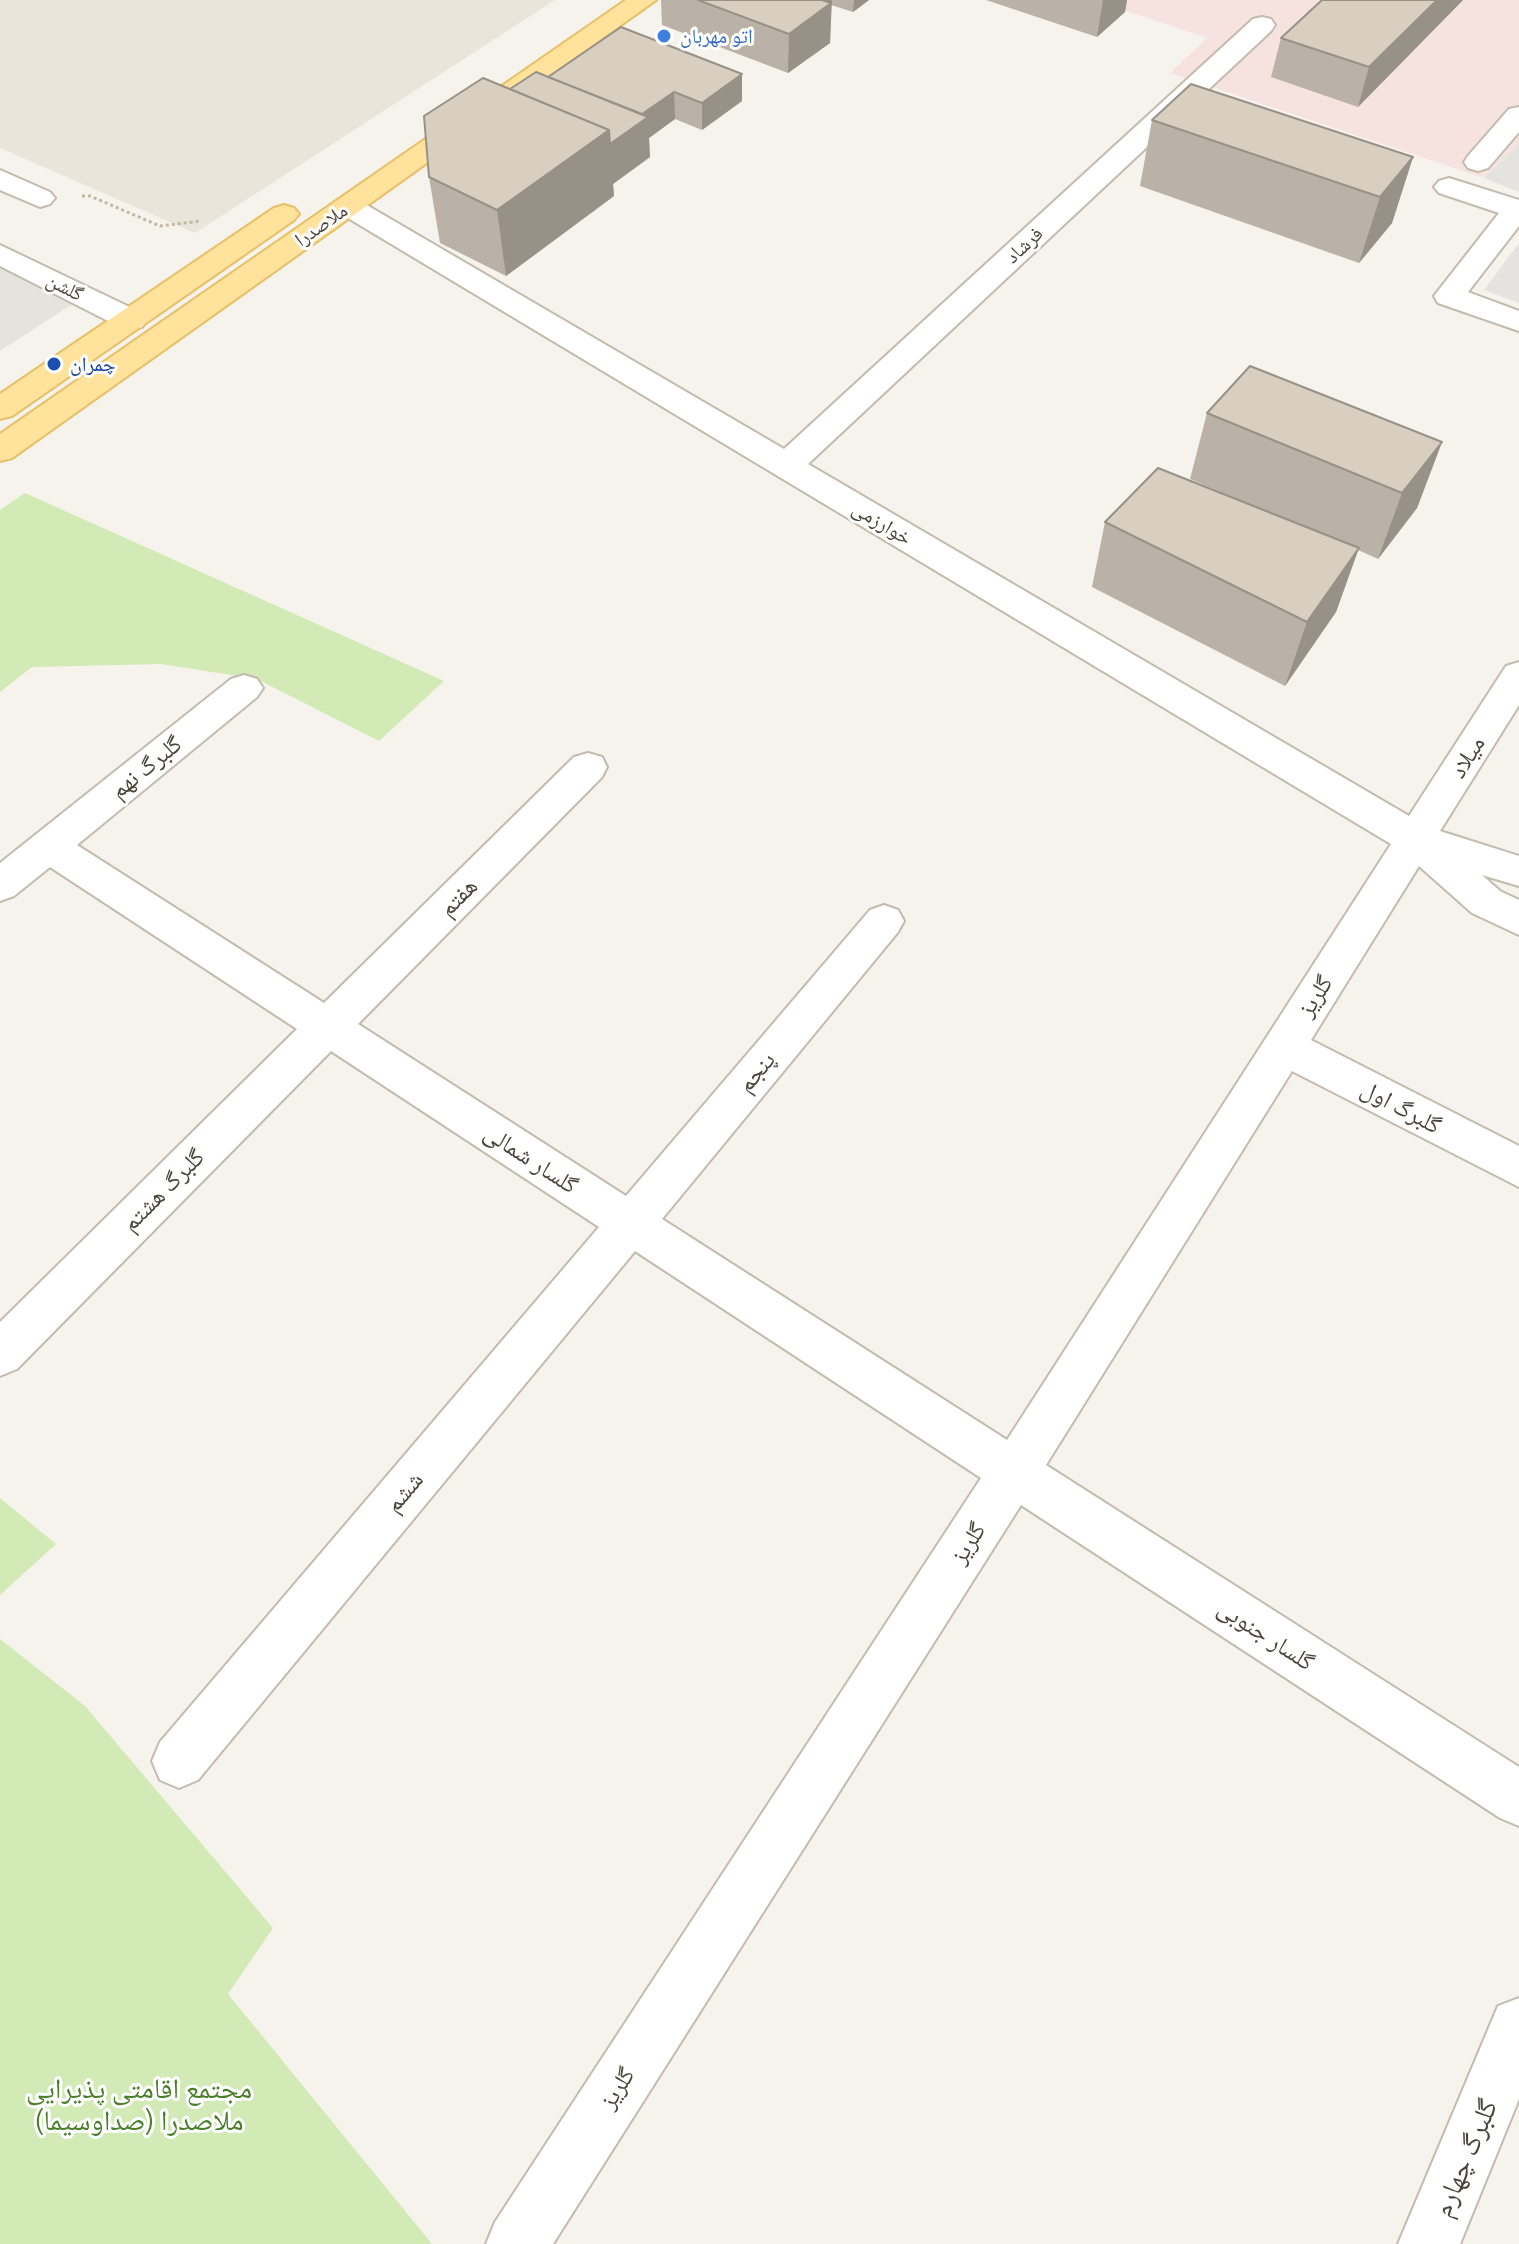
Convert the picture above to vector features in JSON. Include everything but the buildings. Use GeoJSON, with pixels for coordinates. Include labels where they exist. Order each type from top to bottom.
{"type":"FeatureCollection","features":[{"type":"Feature","properties":{"kind":"main road"},"geometry":{"type":"LineString","coordinates":[[504,63],[596,0]]}},
{"type":"Feature","properties":{"kind":"main road","name":"ملاصدرا"},"geometry":{"type":"LineString","coordinates":[[0,450],[643,0]]}},
{"type":"Feature","properties":{"kind":"main road","name":"ملاصدرا"},"geometry":{"type":"LineString","coordinates":[[0,409],[306,199]]}},
{"type":"Feature","properties":{"kind":"street","name":"فرشاد"},"geometry":{"type":"LineString","coordinates":[[786,466],[1262,25]]}},
{"type":"Feature","properties":{"kind":"street"},"geometry":{"type":"LineString","coordinates":[[1478,162],[1519,115]]}},
{"type":"Feature","properties":{"kind":"street"},"geometry":{"type":"LineString","coordinates":[[0,179],[40,198]]}},
{"type":"Feature","properties":{"kind":"street"},"geometry":{"type":"LineString","coordinates":[[1449,187],[1517,209],[1449,296],[1519,322]]}},
{"type":"Feature","properties":{"kind":"street","name":"خوارزمی"},"geometry":{"type":"LineString","coordinates":[[348,206],[1415,839],[1486,902],[1519,919]]}},
{"type":"Feature","properties":{"kind":"street","name":"گلشن"},"geometry":{"type":"LineString","coordinates":[[0,254],[131,320]]}},
{"type":"Feature","properties":{"kind":"street","name":"میلاد"},"geometry":{"type":"LineString","coordinates":[[1415,839],[1519,675]]}},
{"type":"Feature","properties":{"kind":"street","name":"گلبرگ نهم"},"geometry":{"type":"LineString","coordinates":[[0,885],[244,688]]}},
{"type":"Feature","properties":{"kind":"street","name":"هفتم"},"geometry":{"type":"LineString","coordinates":[[327,1027],[588,767]]}},
{"type":"Feature","properties":{"kind":"street","name":"خوارزمی"},"geometry":{"type":"LineString","coordinates":[[1415,839],[1519,871]]}},
{"type":"Feature","properties":{"kind":"street","name":"گلریز"},"geometry":{"type":"LineString","coordinates":[[517,2244],[1014,1472],[1415,839]]}},
{"type":"Feature","properties":{"kind":"street","name":"گلسار شمالی"},"geometry":{"type":"LineString","coordinates":[[48,846],[1014,1472]]}},
{"type":"Feature","properties":{"kind":"street","name":"پنجم"},"geometry":{"type":"LineString","coordinates":[[629,1222],[884,921]]}},
{"type":"Feature","properties":{"kind":"street","name":"گلبرگ هشتم"},"geometry":{"type":"LineString","coordinates":[[0,1354],[327,1027]]}},
{"type":"Feature","properties":{"kind":"street","name":"گلبرگ اول"},"geometry":{"type":"LineString","coordinates":[[1283,1046],[1519,1168]]}},
{"type":"Feature","properties":{"kind":"street","name":"ششم"},"geometry":{"type":"LineString","coordinates":[[179,1761],[629,1222]]}},
{"type":"Feature","properties":{"kind":"street","name":"گلسار جنوبی"},"geometry":{"type":"LineString","coordinates":[[1014,1472],[1515,1784]]}},
{"type":"Feature","properties":{"kind":"street","name":"گلبرگ چهارم"},"geometry":{"type":"LineString","coordinates":[[1429,2244],[1519,2027]]}},
{"type":"Feature","properties":{"kind":"path"},"geometry":{"type":"LineString","coordinates":[[40,198],[90,196],[160,226],[204,220]]}},
{"type":"Feature","properties":{"kind":"shaded area"},"geometry":{"type":"Polygon","coordinates":[[[0,0],[555,0],[195,233],[0,148],[0,0]]]}},
{"type":"Feature","properties":{"kind":"shaded area"},"geometry":{"type":"Polygon","coordinates":[[[1094,0],[1519,0],[1519,143],[1484,178],[1170,73],[1207,38],[1094,0]]]}},
{"type":"Feature","properties":{"kind":"shaded area"},"geometry":{"type":"Polygon","coordinates":[[[1519,143],[1519,192],[1484,178],[1519,143]]]}},
{"type":"Feature","properties":{"kind":"shaded area"},"geometry":{"type":"Polygon","coordinates":[[[1519,243],[1519,303],[1484,290],[1519,243]]]}},
{"type":"Feature","properties":{"kind":"shaded area"},"geometry":{"type":"Polygon","coordinates":[[[0,266],[74,303],[0,351],[0,266]]]}},
{"type":"Feature","properties":{"kind":"green space"},"geometry":{"type":"Polygon","coordinates":[[[25,493],[444,681],[379,741],[257,679],[161,664],[32,667],[0,692],[0,510],[25,493]]]}},
{"type":"Feature","properties":{"kind":"green space"},"geometry":{"type":"Polygon","coordinates":[[[0,1498],[56,1544],[0,1595],[0,1498]]]}},
{"type":"Feature","properties":{"kind":"green space","name":"مجتمع اقامتی پذیرایی ملاصدرا (صداوسیما)"},"geometry":{"type":"Polygon","coordinates":[[[0,1639],[85,1706],[273,1928],[228,1994],[432,2244],[0,2244],[0,1639]]]}},
{"type":"Feature","properties":{"kind":"place","name":"اتو مهربان"},"geometry":{"type":"Point","coordinates":[664,36]}},
{"type":"Feature","properties":{"kind":"place","name":"چمران"},"geometry":{"type":"Point","coordinates":[54,364]}}]}
